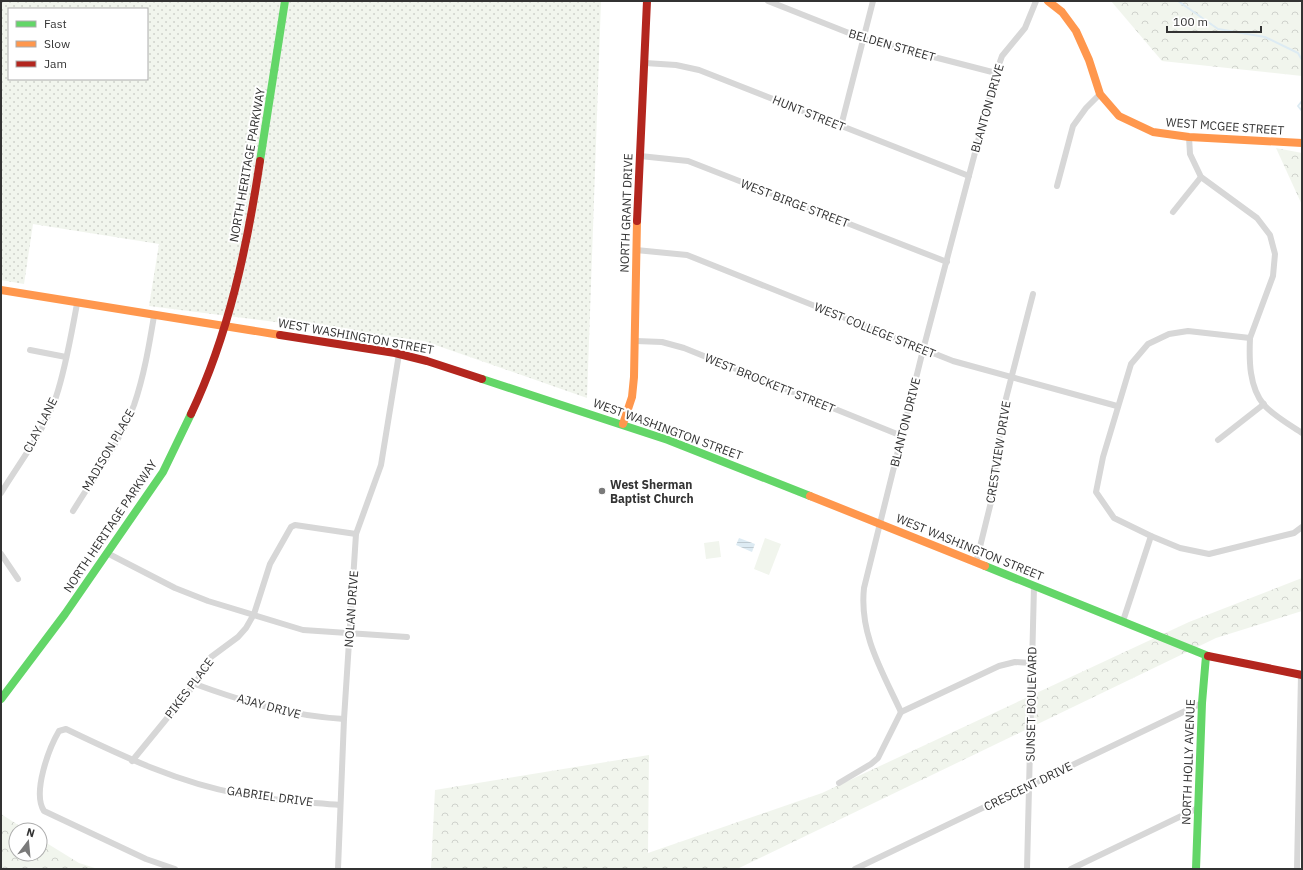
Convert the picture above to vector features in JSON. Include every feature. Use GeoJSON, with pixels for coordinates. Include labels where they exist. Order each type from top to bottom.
{"type":"FeatureCollection","features":[{"type":"Feature","properties":{"kind":"street","name":"NORTH HERITAGE PARKWAY"},"geometry":{"type":"LineString","coordinates":[[1,699],[65,614],[162,472],[204,386],[225,326],[250,228],[285,1]]}},
{"type":"Feature","properties":{"kind":"street","name":"NORTH GRANT DRIVE"},"geometry":{"type":"LineString","coordinates":[[623,424],[632,397],[636,342],[636,250],[647,1]]}},
{"type":"Feature","properties":{"kind":"street","name":"BELDEN STREET"},"geometry":{"type":"LineString","coordinates":[[768,1],[864,39],[996,73]]}},
{"type":"Feature","properties":{"kind":"street"},"geometry":{"type":"LineString","coordinates":[[841,126],[873,1]]}},
{"type":"Feature","properties":{"kind":"street","name":"BLANTON DRIVE"},"geometry":{"type":"LineString","coordinates":[[901,712],[872,652],[863,618],[864,588],[923,350],[996,73],[1002,56],[1025,28],[1036,1]]}},
{"type":"Feature","properties":{"kind":"street","name":"WEST MCGEE STREET"},"geometry":{"type":"LineString","coordinates":[[1048,1],[1062,12],[1076,31],[1089,60],[1100,94],[1119,116],[1153,132],[1189,137],[1302,143]]}},
{"type":"Feature","properties":{"kind":"street","name":"HUNT STREET"},"geometry":{"type":"LineString","coordinates":[[645,63],[676,65],[699,70],[969,176]]}},
{"type":"Feature","properties":{"kind":"street"},"geometry":{"type":"LineString","coordinates":[[1057,186],[1073,126],[1086,108],[1100,94]]}},
{"type":"Feature","properties":{"kind":"street"},"geometry":{"type":"LineString","coordinates":[[1189,137],[1190,154],[1201,177],[1257,218],[1270,235],[1275,254],[1273,276],[1250,338],[1249,366],[1256,388],[1264,404],[1302,433]]}},
{"type":"Feature","properties":{"kind":"street","name":"WEST BIRGE STREET"},"geometry":{"type":"LineString","coordinates":[[640,156],[688,161],[947,262]]}},
{"type":"Feature","properties":{"kind":"street"},"geometry":{"type":"LineString","coordinates":[[1173,212],[1201,177]]}},
{"type":"Feature","properties":{"kind":"street","name":"WEST COLLEGE STREET"},"geometry":{"type":"LineString","coordinates":[[636,250],[687,255],[923,350],[967,366],[1117,406]]}},
{"type":"Feature","properties":{"kind":"street","name":"WEST WASHINGTON STREET"},"geometry":{"type":"LineString","coordinates":[[1,290],[77,304],[399,354],[456,369],[623,424],[881,524],[1206,656],[1302,675]]}},
{"type":"Feature","properties":{"kind":"street","name":"CRESTVIEW DRIVE"},"geometry":{"type":"LineString","coordinates":[[976,563],[991,502],[998,436],[1034,294]]}},
{"type":"Feature","properties":{"kind":"street","name":"CLAY LANE"},"geometry":{"type":"LineString","coordinates":[[1,493],[39,433],[56,398],[77,304]]}},
{"type":"Feature","properties":{"kind":"street","name":"MADISON PLACE"},"geometry":{"type":"LineString","coordinates":[[72,511],[112,448],[134,407],[144,373],[154,316]]}},
{"type":"Feature","properties":{"kind":"street"},"geometry":{"type":"LineString","coordinates":[[1250,338],[1188,331],[1169,334],[1148,344],[1131,364],[1117,406],[1103,457],[1096,492],[1114,518],[1180,548],[1209,554],[1294,533],[1302,527]]}},
{"type":"Feature","properties":{"kind":"street","name":"WEST BROCKETT STREET"},"geometry":{"type":"LineString","coordinates":[[636,342],[662,342],[684,348],[902,436]]}},
{"type":"Feature","properties":{"kind":"street"},"geometry":{"type":"LineString","coordinates":[[30,350],[66,357]]}},
{"type":"Feature","properties":{"kind":"street","name":"NOLAN DRIVE"},"geometry":{"type":"LineString","coordinates":[[338,869],[344,719],[356,534],[381,465],[399,354]]}},
{"type":"Feature","properties":{"kind":"street"},"geometry":{"type":"LineString","coordinates":[[1218,440],[1264,404]]}},
{"type":"Feature","properties":{"kind":"street","name":"PIKES PLACE"},"geometry":{"type":"LineString","coordinates":[[132,761],[196,684],[211,657],[238,637],[246,628],[254,614],[270,564],[291,527],[295,525],[356,534]]}},
{"type":"Feature","properties":{"kind":"street"},"geometry":{"type":"LineString","coordinates":[[1123,621],[1151,536]]}},
{"type":"Feature","properties":{"kind":"street"},"geometry":{"type":"LineString","coordinates":[[107,553],[175,588],[208,601],[303,630],[407,637]]}},
{"type":"Feature","properties":{"kind":"street"},"geometry":{"type":"LineString","coordinates":[[1,554],[18,579]]}},
{"type":"Feature","properties":{"kind":"street","name":"SUNSET BOULEVARD"},"geometry":{"type":"LineString","coordinates":[[1027,869],[1034,586]]}},
{"type":"Feature","properties":{"kind":"street","name":"NORTH HOLLY AVENUE"},"geometry":{"type":"LineString","coordinates":[[1196,869],[1202,703],[1206,656]]}},
{"type":"Feature","properties":{"kind":"street"},"geometry":{"type":"LineString","coordinates":[[839,783],[871,764],[878,758],[901,712],[999,666],[1015,662],[1031,662]]}},
{"type":"Feature","properties":{"kind":"street"},"geometry":{"type":"LineString","coordinates":[[1297,869],[1302,675]]}},
{"type":"Feature","properties":{"kind":"street","name":"AJAY DRIVE"},"geometry":{"type":"LineString","coordinates":[[196,684],[268,708],[320,718],[344,719]]}},
{"type":"Feature","properties":{"kind":"street","name":"CRESCENT DRIVE"},"geometry":{"type":"LineString","coordinates":[[855,869],[1202,703]]}},
{"type":"Feature","properties":{"kind":"street","name":"GABRIEL DRIVE"},"geometry":{"type":"LineString","coordinates":[[175,869],[146,860],[44,811],[40,804],[45,766],[51,744],[58,731],[66,729],[132,761],[178,778],[240,794],[340,805]]}},
{"type":"Feature","properties":{"kind":"street"},"geometry":{"type":"LineString","coordinates":[[1071,869],[1198,808]]}},
{"type":"Feature","properties":{"kind":"green space"},"geometry":{"type":"Polygon","coordinates":[[[1,1],[601,1],[587,398],[424,341],[149,306],[159,244],[33,224],[24,284],[1,280],[1,1]]]}},
{"type":"Feature","properties":{"kind":"green space"},"geometry":{"type":"Polygon","coordinates":[[[1111,1],[1294,1],[1302,3],[1302,76],[1162,61],[1111,1]]]}},
{"type":"Feature","properties":{"kind":"green space"},"geometry":{"type":"Polygon","coordinates":[[[1276,148],[1302,153],[1302,205],[1276,148]]]}},
{"type":"Feature","properties":{"kind":"green space"},"geometry":{"type":"Polygon","coordinates":[[[765,538],[781,544],[769,575],[754,569],[765,538]]]}},
{"type":"Feature","properties":{"kind":"green space"},"geometry":{"type":"Polygon","coordinates":[[[719,541],[721,557],[706,559],[704,543],[719,541]]]}},
{"type":"Feature","properties":{"kind":"green space"},"geometry":{"type":"Polygon","coordinates":[[[1302,578],[1302,611],[1216,638],[737,869],[431,869],[435,790],[649,755],[648,853],[822,793],[1189,622],[1302,578]]]}},
{"type":"Feature","properties":{"kind":"green space"},"geometry":{"type":"Polygon","coordinates":[[[1,814],[14,822],[8,822],[8,862],[48,862],[48,844],[79,863],[98,869],[1,869],[1,814]]]}},
{"type":"Feature","properties":{"kind":"shaded area"},"geometry":{"type":"Polygon","coordinates":[[[739,538],[755,544],[752,552],[736,545],[739,538]]]}},
{"type":"Feature","properties":{"kind":"waterway"},"geometry":{"type":"LineString","coordinates":[[1178,1],[1218,29],[1265,37],[1298,53],[1302,60]]}},
{"type":"Feature","properties":{"kind":"waterway"},"geometry":{"type":"LineString","coordinates":[[1302,101],[1298,106],[1302,111]]}},
{"type":"Feature","properties":{"kind":"traffic: fast"},"geometry":{"type":"LineString","coordinates":[[260,161],[285,1]]}},
{"type":"Feature","properties":{"kind":"traffic: fast"},"geometry":{"type":"LineString","coordinates":[[482,379],[668,440],[810,496]]}},
{"type":"Feature","properties":{"kind":"traffic: fast"},"geometry":{"type":"LineString","coordinates":[[1,699],[65,614],[163,472],[191,414]]}},
{"type":"Feature","properties":{"kind":"traffic: fast"},"geometry":{"type":"LineString","coordinates":[[985,566],[1208,656]]}},
{"type":"Feature","properties":{"kind":"traffic: fast"},"geometry":{"type":"LineString","coordinates":[[1196,869],[1202,703],[1206,656]]}},
{"type":"Feature","properties":{"kind":"traffic: slow"},"geometry":{"type":"LineString","coordinates":[[1048,1],[1062,12],[1076,31],[1089,60],[1100,94],[1119,116],[1153,132],[1189,137],[1302,143]]}},
{"type":"Feature","properties":{"kind":"traffic: slow"},"geometry":{"type":"LineString","coordinates":[[623,424],[632,397],[634,377],[637,221]]}},
{"type":"Feature","properties":{"kind":"traffic: slow"},"geometry":{"type":"LineString","coordinates":[[1,290],[280,335]]}},
{"type":"Feature","properties":{"kind":"traffic: slow"},"geometry":{"type":"LineString","coordinates":[[810,496],[985,566]]}},
{"type":"Feature","properties":{"kind":"traffic: jam"},"geometry":{"type":"LineString","coordinates":[[637,221],[647,1]]}},
{"type":"Feature","properties":{"kind":"traffic: jam"},"geometry":{"type":"LineString","coordinates":[[191,414],[216,353],[235,290],[249,226],[260,161]]}},
{"type":"Feature","properties":{"kind":"traffic: jam"},"geometry":{"type":"LineString","coordinates":[[280,335],[395,353],[427,361],[482,379]]}},
{"type":"Feature","properties":{"kind":"traffic: jam"},"geometry":{"type":"LineString","coordinates":[[1208,656],[1302,675]]}},
{"type":"Feature","properties":{"kind":"place","name":"West Sherman Baptist Church"},"geometry":{"type":"Point","coordinates":[602,491]}}]}
